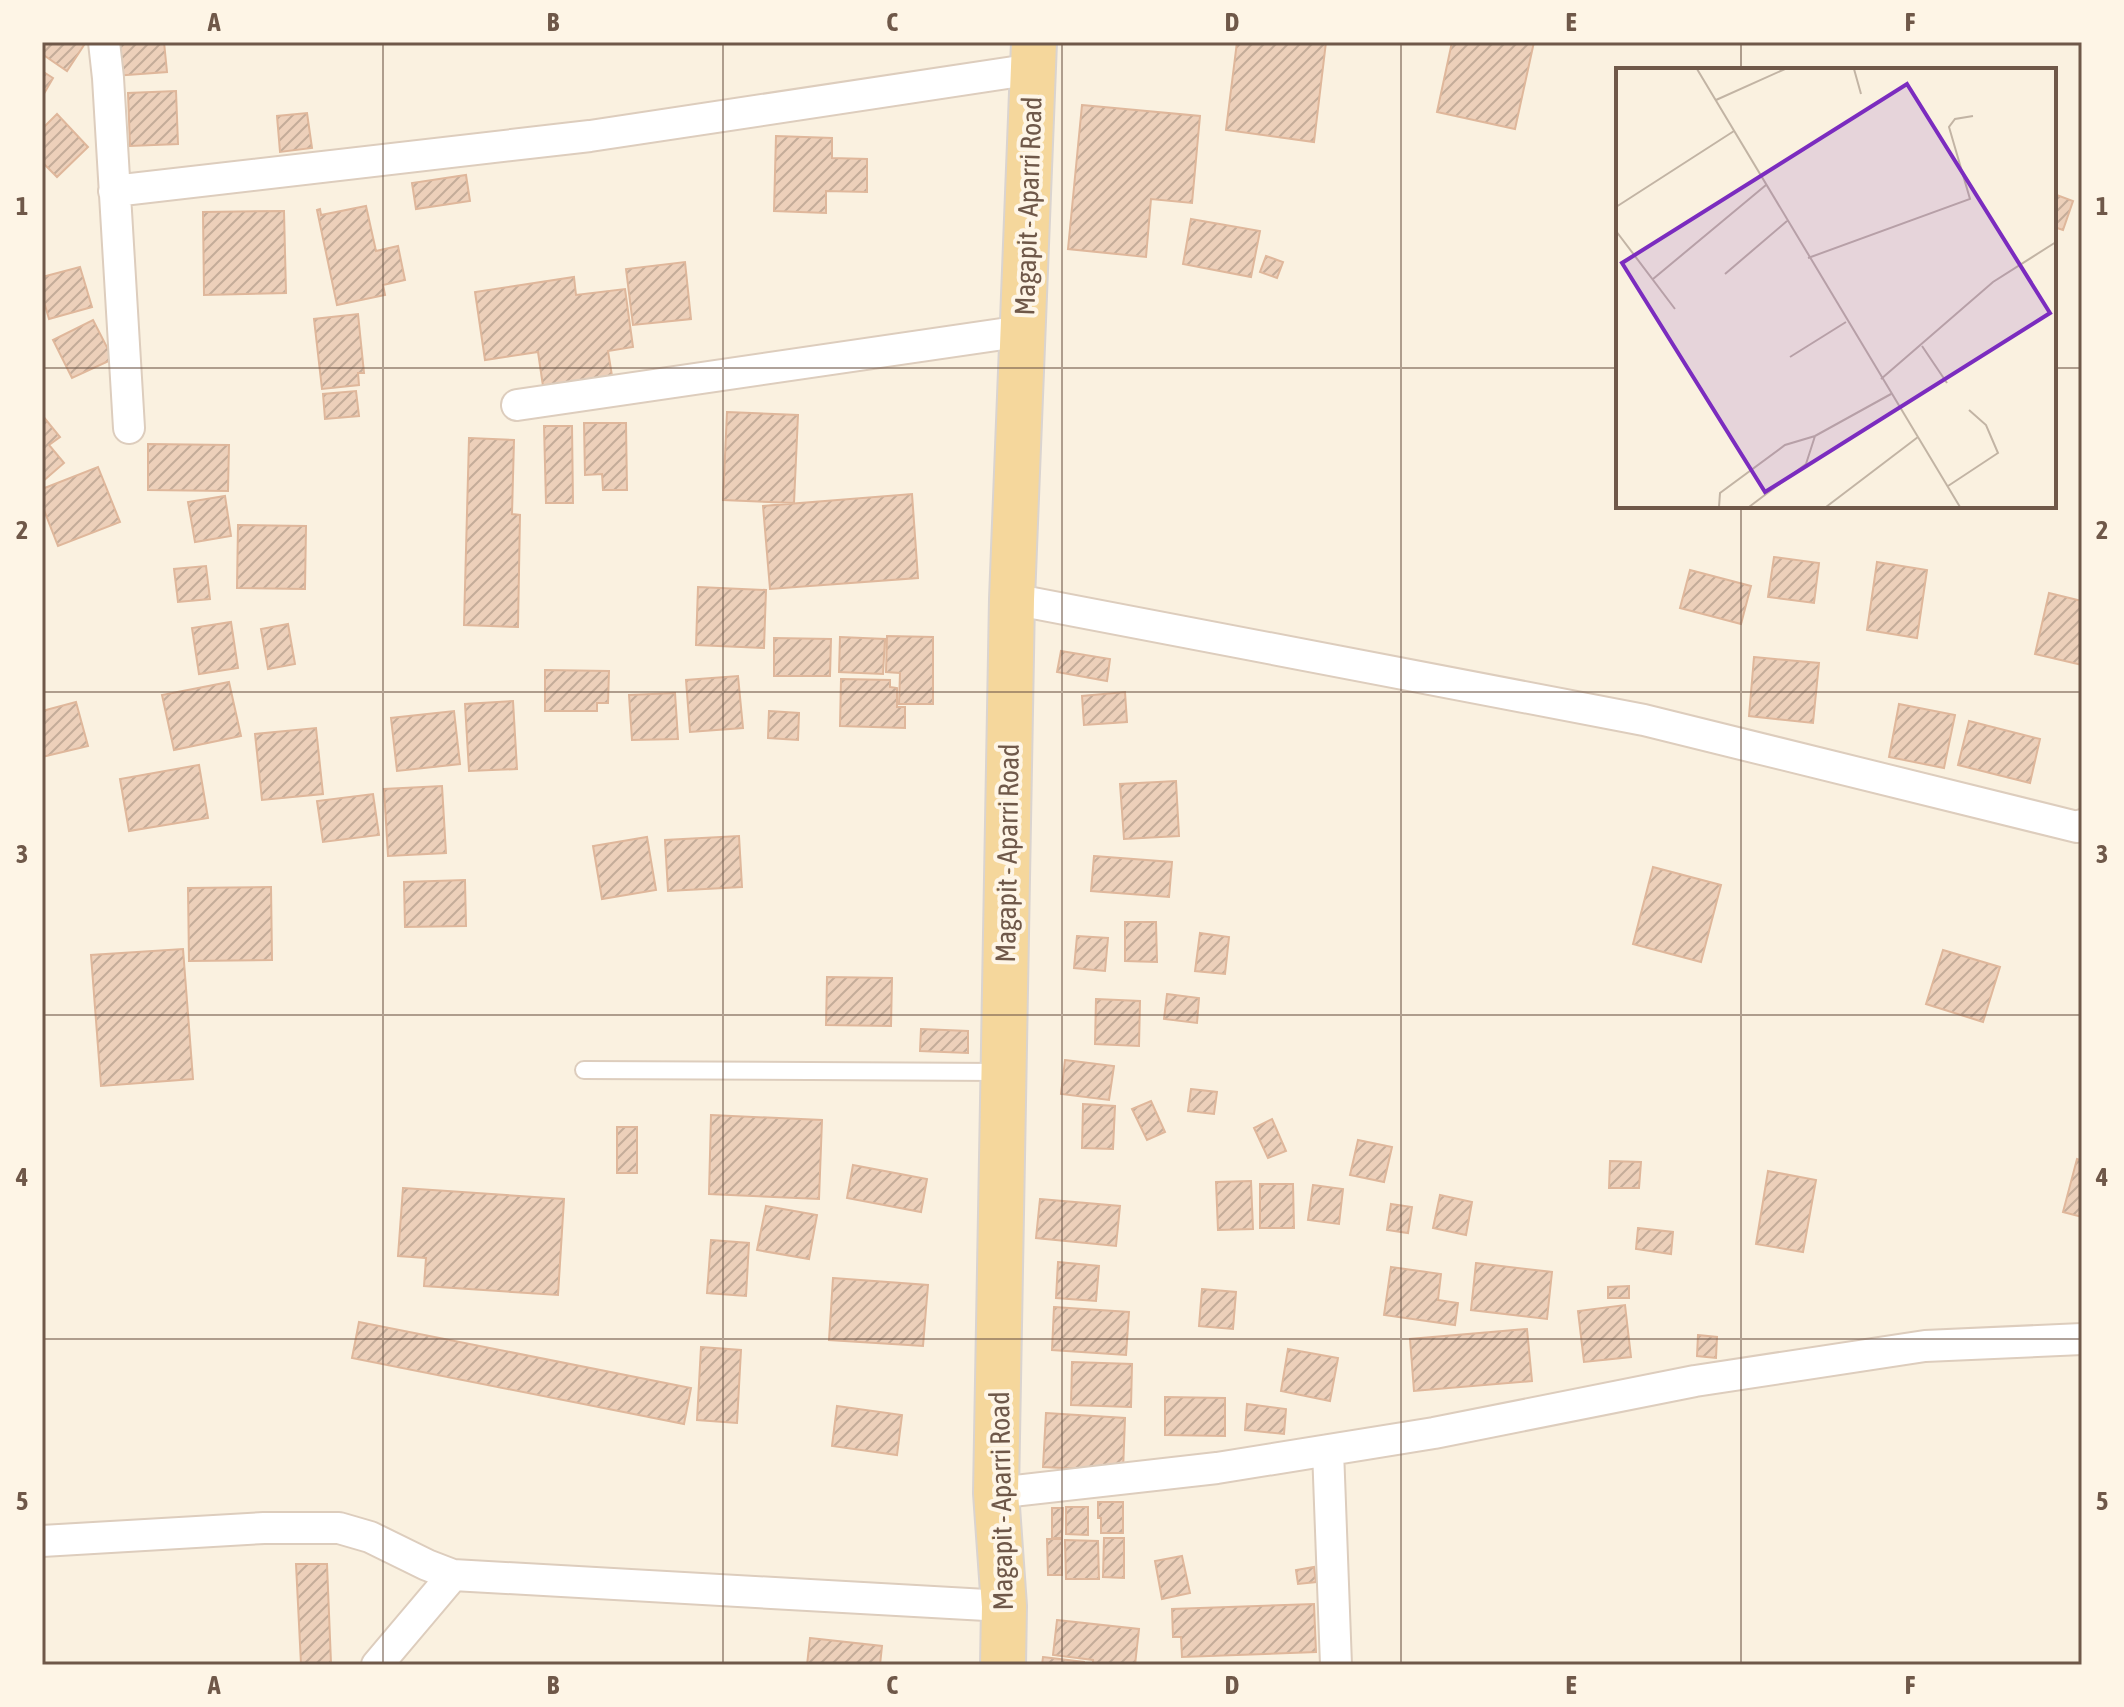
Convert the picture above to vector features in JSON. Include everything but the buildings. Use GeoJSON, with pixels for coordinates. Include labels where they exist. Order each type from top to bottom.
{"type":"FeatureCollection","features":[{"type":"Feature","properties":{"kind":"main road","name":"Magapit - Aparri Road"},"geometry":{"type":"LineString","coordinates":[[1003,1665],[1004,1606],[996,1493],[1012,599],[1034,56]]}},
{"type":"Feature","properties":{"kind":"street"},"geometry":{"type":"LineString","coordinates":[[104,42],[129,428]]}},
{"type":"Feature","properties":{"kind":"street"},"geometry":{"type":"LineString","coordinates":[[114,191],[590,136],[1034,56]]}},
{"type":"Feature","properties":{"kind":"street"},"geometry":{"type":"LineString","coordinates":[[517,405],[1023,331]]}},
{"type":"Feature","properties":{"kind":"street"},"geometry":{"type":"LineString","coordinates":[[1012,599],[1644,720],[2077,827],[2082,825]]}},
{"type":"Feature","properties":{"kind":"street"},"geometry":{"type":"LineString","coordinates":[[996,1493],[1217,1468],[1434,1433],[1695,1381],[1925,1346],[2082,1339]]}},
{"type":"Feature","properties":{"kind":"street"},"geometry":{"type":"LineString","coordinates":[[1328,1450],[1336,1665]]}},
{"type":"Feature","properties":{"kind":"street"},"geometry":{"type":"LineString","coordinates":[[42,1541],[264,1528],[339,1528],[370,1537],[453,1575],[1004,1606]]}},
{"type":"Feature","properties":{"kind":"street"},"geometry":{"type":"LineString","coordinates":[[377,1665],[453,1575]]}},
{"type":"Feature","properties":{"kind":"lane"},"geometry":{"type":"LineString","coordinates":[[584,1070],[1003,1072]]}}]}
